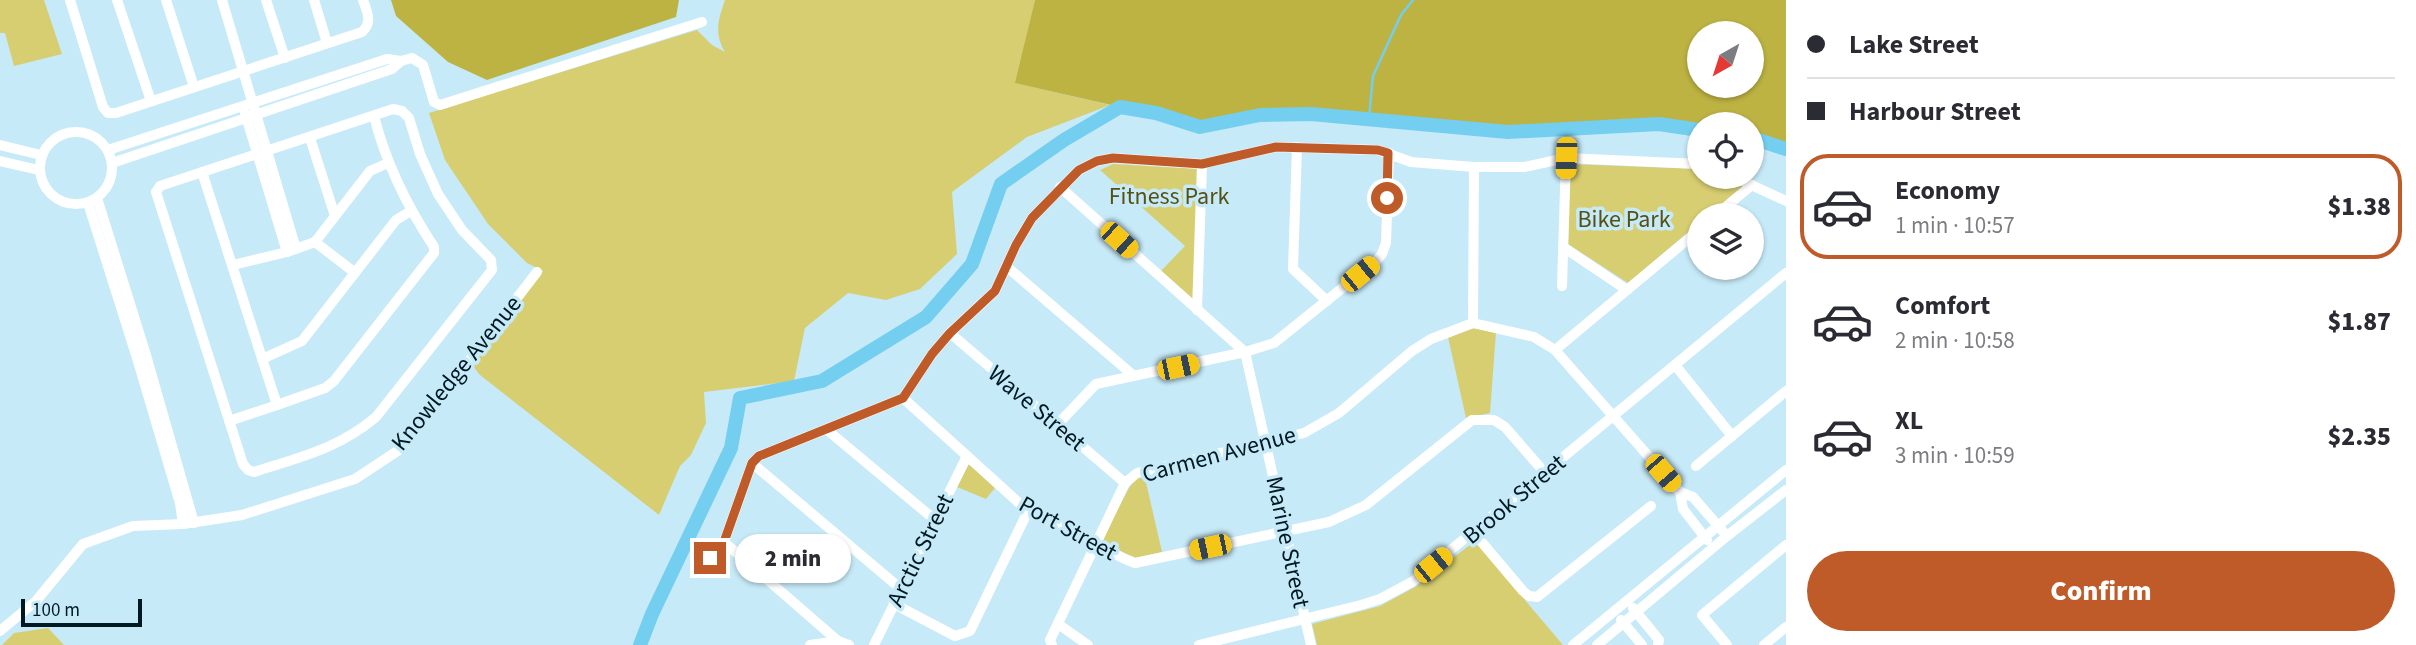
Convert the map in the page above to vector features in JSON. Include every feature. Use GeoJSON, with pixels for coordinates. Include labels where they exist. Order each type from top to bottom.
{"type":"FeatureCollection","features":[{"type":"Feature","properties":{"kind":"street"},"geometry":{"type":"LineString","coordinates":[[69,0],[103,107],[108,113],[116,113],[362,33],[368,27],[369,19],[363,0]]}},
{"type":"Feature","properties":{"kind":"street"},"geometry":{"type":"LineString","coordinates":[[117,0],[151,101]]}},
{"type":"Feature","properties":{"kind":"street"},"geometry":{"type":"LineString","coordinates":[[166,0],[194,87]]}},
{"type":"Feature","properties":{"kind":"street"},"geometry":{"type":"LineString","coordinates":[[222,0],[243,73],[249,111],[292,250]]}},
{"type":"Feature","properties":{"kind":"street"},"geometry":{"type":"LineString","coordinates":[[266,0],[285,58]]}},
{"type":"Feature","properties":{"kind":"street"},"geometry":{"type":"LineString","coordinates":[[314,0],[327,43]]}},
{"type":"Feature","properties":{"kind":"street"},"geometry":{"type":"LineString","coordinates":[[112,163],[387,59],[401,61],[412,58],[424,65],[434,102],[440,105],[702,22]]}},
{"type":"Feature","properties":{"kind":"street"},"geometry":{"type":"LineString","coordinates":[[393,108],[402,111],[409,118],[420,154],[438,194],[462,230],[491,260],[492,270],[376,417],[344,440],[254,472],[243,464],[156,191],[160,186],[263,152],[393,108]]}},
{"type":"Feature","properties":{"kind":"street"},"geometry":{"type":"LineString","coordinates":[[108,150],[249,111]]}},
{"type":"Feature","properties":{"kind":"street"},"geometry":{"type":"LineString","coordinates":[[229,421],[325,388],[334,381],[434,253],[434,247],[411,212],[388,163],[374,116]]}},
{"type":"Feature","properties":{"kind":"street"},"geometry":{"type":"LineString","coordinates":[[72,131],[86,133],[99,139],[108,150],[112,177],[106,189],[92,201],[75,205],[61,202],[50,195],[42,184],[39,170],[41,155],[48,144],[59,135],[72,131]]}},
{"type":"Feature","properties":{"kind":"street"},"geometry":{"type":"LineString","coordinates":[[310,138],[335,216]]}},
{"type":"Feature","properties":{"kind":"street"},"geometry":{"type":"LineString","coordinates":[[0,145],[41,155]]}},
{"type":"Feature","properties":{"kind":"street"},"geometry":{"type":"LineString","coordinates":[[710,558],[724,542],[752,463],[759,456],[903,398],[924,365],[950,333],[995,291],[1032,218],[1079,170],[1097,161],[1105,159],[1202,164],[1276,147],[1378,150],[1411,162],[1475,166],[1524,167],[1566,158],[1687,163]]}},
{"type":"Feature","properties":{"kind":"street"},"geometry":{"type":"LineString","coordinates":[[1297,148],[1293,269],[1327,301]]}},
{"type":"Feature","properties":{"kind":"street"},"geometry":{"type":"LineString","coordinates":[[1057,425],[1096,384],[1275,344],[1382,254],[1386,243],[1388,153]]}},
{"type":"Feature","properties":{"kind":"street"},"geometry":{"type":"LineString","coordinates":[[1562,286],[1566,158]]}},
{"type":"Feature","properties":{"kind":"street"},"geometry":{"type":"LineString","coordinates":[[0,161],[39,170]]}},
{"type":"Feature","properties":{"kind":"street"},"geometry":{"type":"LineString","coordinates":[[233,265],[315,242],[370,171],[388,163]]}},
{"type":"Feature","properties":{"kind":"street"},"geometry":{"type":"LineString","coordinates":[[1197,310],[1202,164]]}},
{"type":"Feature","properties":{"kind":"street"},"geometry":{"type":"LineString","coordinates":[[1475,166],[1473,323],[1534,337],[1555,350],[1680,492],[1693,497],[1727,536]]}},
{"type":"Feature","properties":{"kind":"street"},"geometry":{"type":"LineString","coordinates":[[202,172],[277,405]]}},
{"type":"Feature","properties":{"kind":"street"},"geometry":{"type":"LineString","coordinates":[[1060,187],[1245,352]]}},
{"type":"Feature","properties":{"kind":"street"},"geometry":{"type":"LineString","coordinates":[[1730,203],[1747,189]]}},
{"type":"Feature","properties":{"kind":"street"},"geometry":{"type":"LineString","coordinates":[[1760,189],[1786,201]]}},
{"type":"Feature","properties":{"kind":"street"},"geometry":{"type":"LineString","coordinates":[[92,201],[180,503],[189,523]]}},
{"type":"Feature","properties":{"kind":"street"},"geometry":{"type":"LineString","coordinates":[[262,359],[302,341],[396,220],[411,212]]}},
{"type":"Feature","properties":{"kind":"street"},"geometry":{"type":"LineString","coordinates":[[1555,350],[1687,240]]}},
{"type":"Feature","properties":{"kind":"street"},"geometry":{"type":"LineString","coordinates":[[315,242],[354,272]]}},
{"type":"Feature","properties":{"kind":"street"},"geometry":{"type":"LineString","coordinates":[[1563,247],[1627,290]]}},
{"type":"Feature","properties":{"kind":"street"},"geometry":{"type":"LineString","coordinates":[[1006,266],[1134,376]]}},
{"type":"Feature","properties":{"kind":"street","name":"Knowledge Avenue"},"geometry":{"type":"LineString","coordinates":[[0,631],[36,601],[83,544],[133,526],[189,523],[242,515],[355,479],[402,448],[537,272]]}},
{"type":"Feature","properties":{"kind":"street","name":"Brook Street"},"geometry":{"type":"LineString","coordinates":[[1199,645],[1380,599],[1412,582],[1786,273]]}},
{"type":"Feature","properties":{"kind":"street","name":"Carmen Avenue"},"geometry":{"type":"LineString","coordinates":[[1047,643],[1125,483],[1137,472],[1304,433],[1339,412],[1412,351],[1431,339],[1473,323]]}},
{"type":"Feature","properties":{"kind":"street","name":"Wave Street"},"geometry":{"type":"LineString","coordinates":[[950,333],[1125,483]]}},
{"type":"Feature","properties":{"kind":"street","name":"Marine Street"},"geometry":{"type":"LineString","coordinates":[[1245,352],[1311,645]]}},
{"type":"Feature","properties":{"kind":"street"},"geometry":{"type":"LineString","coordinates":[[1675,365],[1732,436]]}},
{"type":"Feature","properties":{"kind":"street"},"geometry":{"type":"LineString","coordinates":[[1696,466],[1786,391]]}},
{"type":"Feature","properties":{"kind":"street","name":"Port Street"},"geometry":{"type":"LineString","coordinates":[[903,398],[1028,511],[1135,563],[1329,522],[1366,505],[1472,420],[1494,420],[1505,427],[1545,473]]}},
{"type":"Feature","properties":{"kind":"street"},"geometry":{"type":"LineString","coordinates":[[826,429],[935,520]]}},
{"type":"Feature","properties":{"kind":"street","name":"Arctic Street"},"geometry":{"type":"LineString","coordinates":[[874,645],[967,456]]}},
{"type":"Feature","properties":{"kind":"street"},"geometry":{"type":"LineString","coordinates":[[752,463],[901,589]]}},
{"type":"Feature","properties":{"kind":"street"},"geometry":{"type":"LineString","coordinates":[[1573,645],[1786,470]]}},
{"type":"Feature","properties":{"kind":"street"},"geometry":{"type":"LineString","coordinates":[[1597,645],[1713,547],[1786,490]]}},
{"type":"Feature","properties":{"kind":"street"},"geometry":{"type":"LineString","coordinates":[[1680,492],[1683,509],[1713,547]]}},
{"type":"Feature","properties":{"kind":"street"},"geometry":{"type":"LineString","coordinates":[[1474,533],[1522,592],[1537,597],[1651,506]]}},
{"type":"Feature","properties":{"kind":"street"},"geometry":{"type":"LineString","coordinates":[[894,604],[955,636],[970,631],[1028,511]]}},
{"type":"Feature","properties":{"kind":"street"},"geometry":{"type":"LineString","coordinates":[[724,542],[843,643]]}},
{"type":"Feature","properties":{"kind":"street"},"geometry":{"type":"LineString","coordinates":[[1727,645],[1702,615],[1786,545]]}},
{"type":"Feature","properties":{"kind":"street"},"geometry":{"type":"LineString","coordinates":[[1627,601],[1659,640],[1658,645]]}},
{"type":"Feature","properties":{"kind":"street"},"geometry":{"type":"LineString","coordinates":[[1614,612],[1642,645]]}},
{"type":"Feature","properties":{"kind":"street"},"geometry":{"type":"LineString","coordinates":[[1058,624],[1088,645]]}},
{"type":"Feature","properties":{"kind":"street"},"geometry":{"type":"LineString","coordinates":[[1764,645],[1786,627]]}},
{"type":"Feature","properties":{"kind":"street"},"geometry":{"type":"LineString","coordinates":[[810,645],[843,643]]}},
{"type":"Feature","properties":{"kind":"green space"},"geometry":{"type":"Polygon","coordinates":[[[0,0],[44,0],[62,54],[14,66],[5,33],[0,33],[0,0]]]}},
{"type":"Feature","properties":{"kind":"green space"},"geometry":{"type":"Polygon","coordinates":[[[725,0],[1035,0],[1016,83],[1110,105],[1027,137],[952,192],[957,254],[920,289],[886,300],[848,293],[805,328],[794,381],[704,392],[706,423],[691,455],[680,466],[659,515],[480,375],[472,365],[543,271],[527,263],[488,224],[445,160],[429,113],[697,30],[712,45],[725,52],[719,39],[718,27],[725,0]]]}},
{"type":"Feature","properties":{"kind":"green space","name":"Fitness Park"},"geometry":{"type":"Polygon","coordinates":[[[1113,164],[1197,169],[1195,305],[1160,272],[1185,246],[1100,170],[1113,164]]]}},
{"type":"Feature","properties":{"kind":"green space","name":"Bike Park"},"geometry":{"type":"Polygon","coordinates":[[[1570,164],[1687,169],[1687,189],[1739,189],[1723,203],[1687,203],[1687,233],[1628,283],[1568,244],[1570,164]]]}},
{"type":"Feature","properties":{"kind":"green space"},"geometry":{"type":"Polygon","coordinates":[[[1472,328],[1496,332],[1490,413],[1466,418],[1448,337],[1472,328]]]}},
{"type":"Feature","properties":{"kind":"green space"},"geometry":{"type":"Polygon","coordinates":[[[969,464],[995,488],[986,499],[957,487],[969,464]]]}},
{"type":"Feature","properties":{"kind":"green space"},"geometry":{"type":"Polygon","coordinates":[[[1137,478],[1145,478],[1162,552],[1136,558],[1100,542],[1137,478]]]}},
{"type":"Feature","properties":{"kind":"green space"},"geometry":{"type":"Polygon","coordinates":[[[1475,541],[1563,645],[1317,645],[1312,624],[1380,606],[1415,587],[1475,541]]]}},
{"type":"Feature","properties":{"kind":"green space"},"geometry":{"type":"Polygon","coordinates":[[[48,628],[64,645],[2,645],[14,633],[48,628]]]}},
{"type":"Feature","properties":{"kind":"shaded area"},"geometry":{"type":"Polygon","coordinates":[[[391,0],[679,0],[676,17],[487,80],[448,62],[396,16],[391,0]]]}},
{"type":"Feature","properties":{"kind":"shaded area"},"geometry":{"type":"Polygon","coordinates":[[[1035,0],[1786,0],[1786,149],[1764,142],[1764,112],[1687,112],[1687,128],[1659,124],[1508,132],[1311,114],[1260,115],[1200,127],[1156,113],[1015,83],[1035,0]]]}},
{"type":"Feature","properties":{"kind":"waterway"},"geometry":{"type":"LineString","coordinates":[[1369,118],[1373,76],[1401,15],[1413,0]]}},
{"type":"Feature","properties":{"kind":"waterway"},"geometry":{"type":"LineString","coordinates":[[640,645],[652,614],[731,448],[740,398],[822,381],[926,317],[972,264],[1001,184],[1064,140],[1120,107],[1156,113],[1200,127],[1260,115],[1311,114],[1508,132],[1659,124],[1687,128]]}},
{"type":"Feature","properties":{"kind":"waterway"},"geometry":{"type":"LineString","coordinates":[[1764,142],[1786,149]]}},
{"type":"Feature","properties":{"kind":"route"},"geometry":{"type":"LineString","coordinates":[[710,558],[724,542],[752,463],[759,456],[903,398],[924,365],[950,333],[995,291],[1032,218],[1079,170],[1097,161],[1113,158],[1202,164],[1276,147],[1378,150],[1388,153],[1387,198]]}}]}
